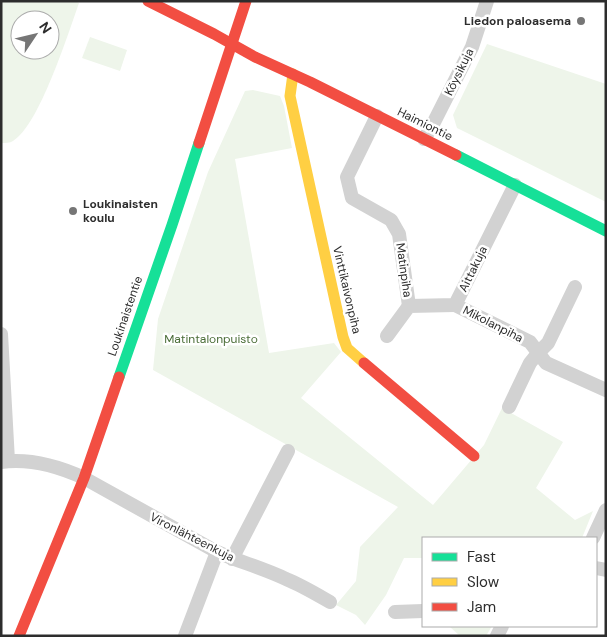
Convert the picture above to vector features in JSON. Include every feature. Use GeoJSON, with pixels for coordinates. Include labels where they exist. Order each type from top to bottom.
{"type":"FeatureCollection","features":[{"type":"Feature","properties":{"kind":"street","name":"Haimiontie"},"geometry":{"type":"LineString","coordinates":[[148,1],[255,57],[293,74],[606,231]]}},
{"type":"Feature","properties":{"kind":"street","name":"Loukinaistentie"},"geometry":{"type":"LineString","coordinates":[[19,636],[84,478],[172,225],[246,1]]}},
{"type":"Feature","properties":{"kind":"street","name":"Köysikuja"},"geometry":{"type":"LineString","coordinates":[[424,139],[437,118],[472,47],[487,1]]}},
{"type":"Feature","properties":{"kind":"street","name":"Vinttikaivonpiha"},"geometry":{"type":"LineString","coordinates":[[293,74],[290,96],[347,348],[474,456]]}},
{"type":"Feature","properties":{"kind":"street","name":"Matinpiha"},"geometry":{"type":"LineString","coordinates":[[377,116],[346,177],[352,198],[391,220],[399,234],[409,306]]}},
{"type":"Feature","properties":{"kind":"street","name":"Aittakuja"},"geometry":{"type":"LineString","coordinates":[[409,306],[455,305],[515,185]]}},
{"type":"Feature","properties":{"kind":"street"},"geometry":{"type":"LineString","coordinates":[[509,407],[530,363],[548,343],[575,286]]}},
{"type":"Feature","properties":{"kind":"street","name":"Mikolanpiha"},"geometry":{"type":"LineString","coordinates":[[455,305],[530,342],[546,363],[606,390]]}},
{"type":"Feature","properties":{"kind":"street"},"geometry":{"type":"LineString","coordinates":[[387,336],[409,306]]}},
{"type":"Feature","properties":{"kind":"street"},"geometry":{"type":"LineString","coordinates":[[1,334],[4,462]]}},
{"type":"Feature","properties":{"kind":"street"},"geometry":{"type":"LineString","coordinates":[[232,559],[288,451]]}},
{"type":"Feature","properties":{"kind":"street","name":"Vironlähteenkuja"},"geometry":{"type":"LineString","coordinates":[[4,462],[49,465],[66,470],[84,478],[217,552],[287,579],[330,602]]}},
{"type":"Feature","properties":{"kind":"street"},"geometry":{"type":"LineString","coordinates":[[593,537],[606,510]]}},
{"type":"Feature","properties":{"kind":"street"},"geometry":{"type":"LineString","coordinates":[[185,636],[217,552]]}},
{"type":"Feature","properties":{"kind":"street"},"geometry":{"type":"LineString","coordinates":[[395,612],[422,611]]}},
{"type":"Feature","properties":{"kind":"green space"},"geometry":{"type":"Polygon","coordinates":[[[1,1],[75,1],[79,3],[60,56],[60,10],[10,10],[10,60],[59,60],[33,117],[23,132],[9,143],[2,143],[1,1]]]}},
{"type":"Feature","properties":{"kind":"green space"},"geometry":{"type":"Polygon","coordinates":[[[90,37],[127,50],[120,71],[82,58],[90,37]]]}},
{"type":"Feature","properties":{"kind":"green space"},"geometry":{"type":"Polygon","coordinates":[[[487,44],[606,84],[606,202],[457,128],[453,115],[487,44]]]}},
{"type":"Feature","properties":{"kind":"green space","name":"Matintalonpuisto"},"geometry":{"type":"Polygon","coordinates":[[[253,90],[280,96],[284,106],[292,148],[235,159],[269,353],[334,343],[341,352],[301,398],[433,505],[484,445],[502,408],[563,442],[536,488],[575,520],[593,511],[582,537],[422,537],[422,558],[404,558],[386,595],[365,625],[356,615],[336,605],[356,581],[360,547],[398,507],[153,370],[158,319],[208,172],[245,91],[253,90]]]}},
{"type":"Feature","properties":{"kind":"green space"},"geometry":{"type":"Polygon","coordinates":[[[450,627],[491,627],[486,636],[460,636],[450,627]]]}},
{"type":"Feature","properties":{"kind":"traffic: fast"},"geometry":{"type":"LineString","coordinates":[[119,377],[199,143]]}},
{"type":"Feature","properties":{"kind":"traffic: fast"},"geometry":{"type":"LineString","coordinates":[[456,155],[606,231]]}},
{"type":"Feature","properties":{"kind":"traffic: slow"},"geometry":{"type":"LineString","coordinates":[[293,74],[290,96],[343,337],[347,348],[364,363]]}},
{"type":"Feature","properties":{"kind":"traffic: jam"},"geometry":{"type":"LineString","coordinates":[[148,1],[255,57],[310,82],[456,155]]}},
{"type":"Feature","properties":{"kind":"traffic: jam"},"geometry":{"type":"LineString","coordinates":[[199,143],[246,1]]}},
{"type":"Feature","properties":{"kind":"traffic: jam"},"geometry":{"type":"LineString","coordinates":[[364,363],[474,456]]}},
{"type":"Feature","properties":{"kind":"traffic: jam"},"geometry":{"type":"LineString","coordinates":[[19,636],[84,478],[119,377]]}},
{"type":"Feature","properties":{"kind":"place","name":"Liedon paloasema"},"geometry":{"type":"Point","coordinates":[581,21]}},
{"type":"Feature","properties":{"kind":"place","name":"Loukinaisten koulu"},"geometry":{"type":"Point","coordinates":[73,211]}}]}
